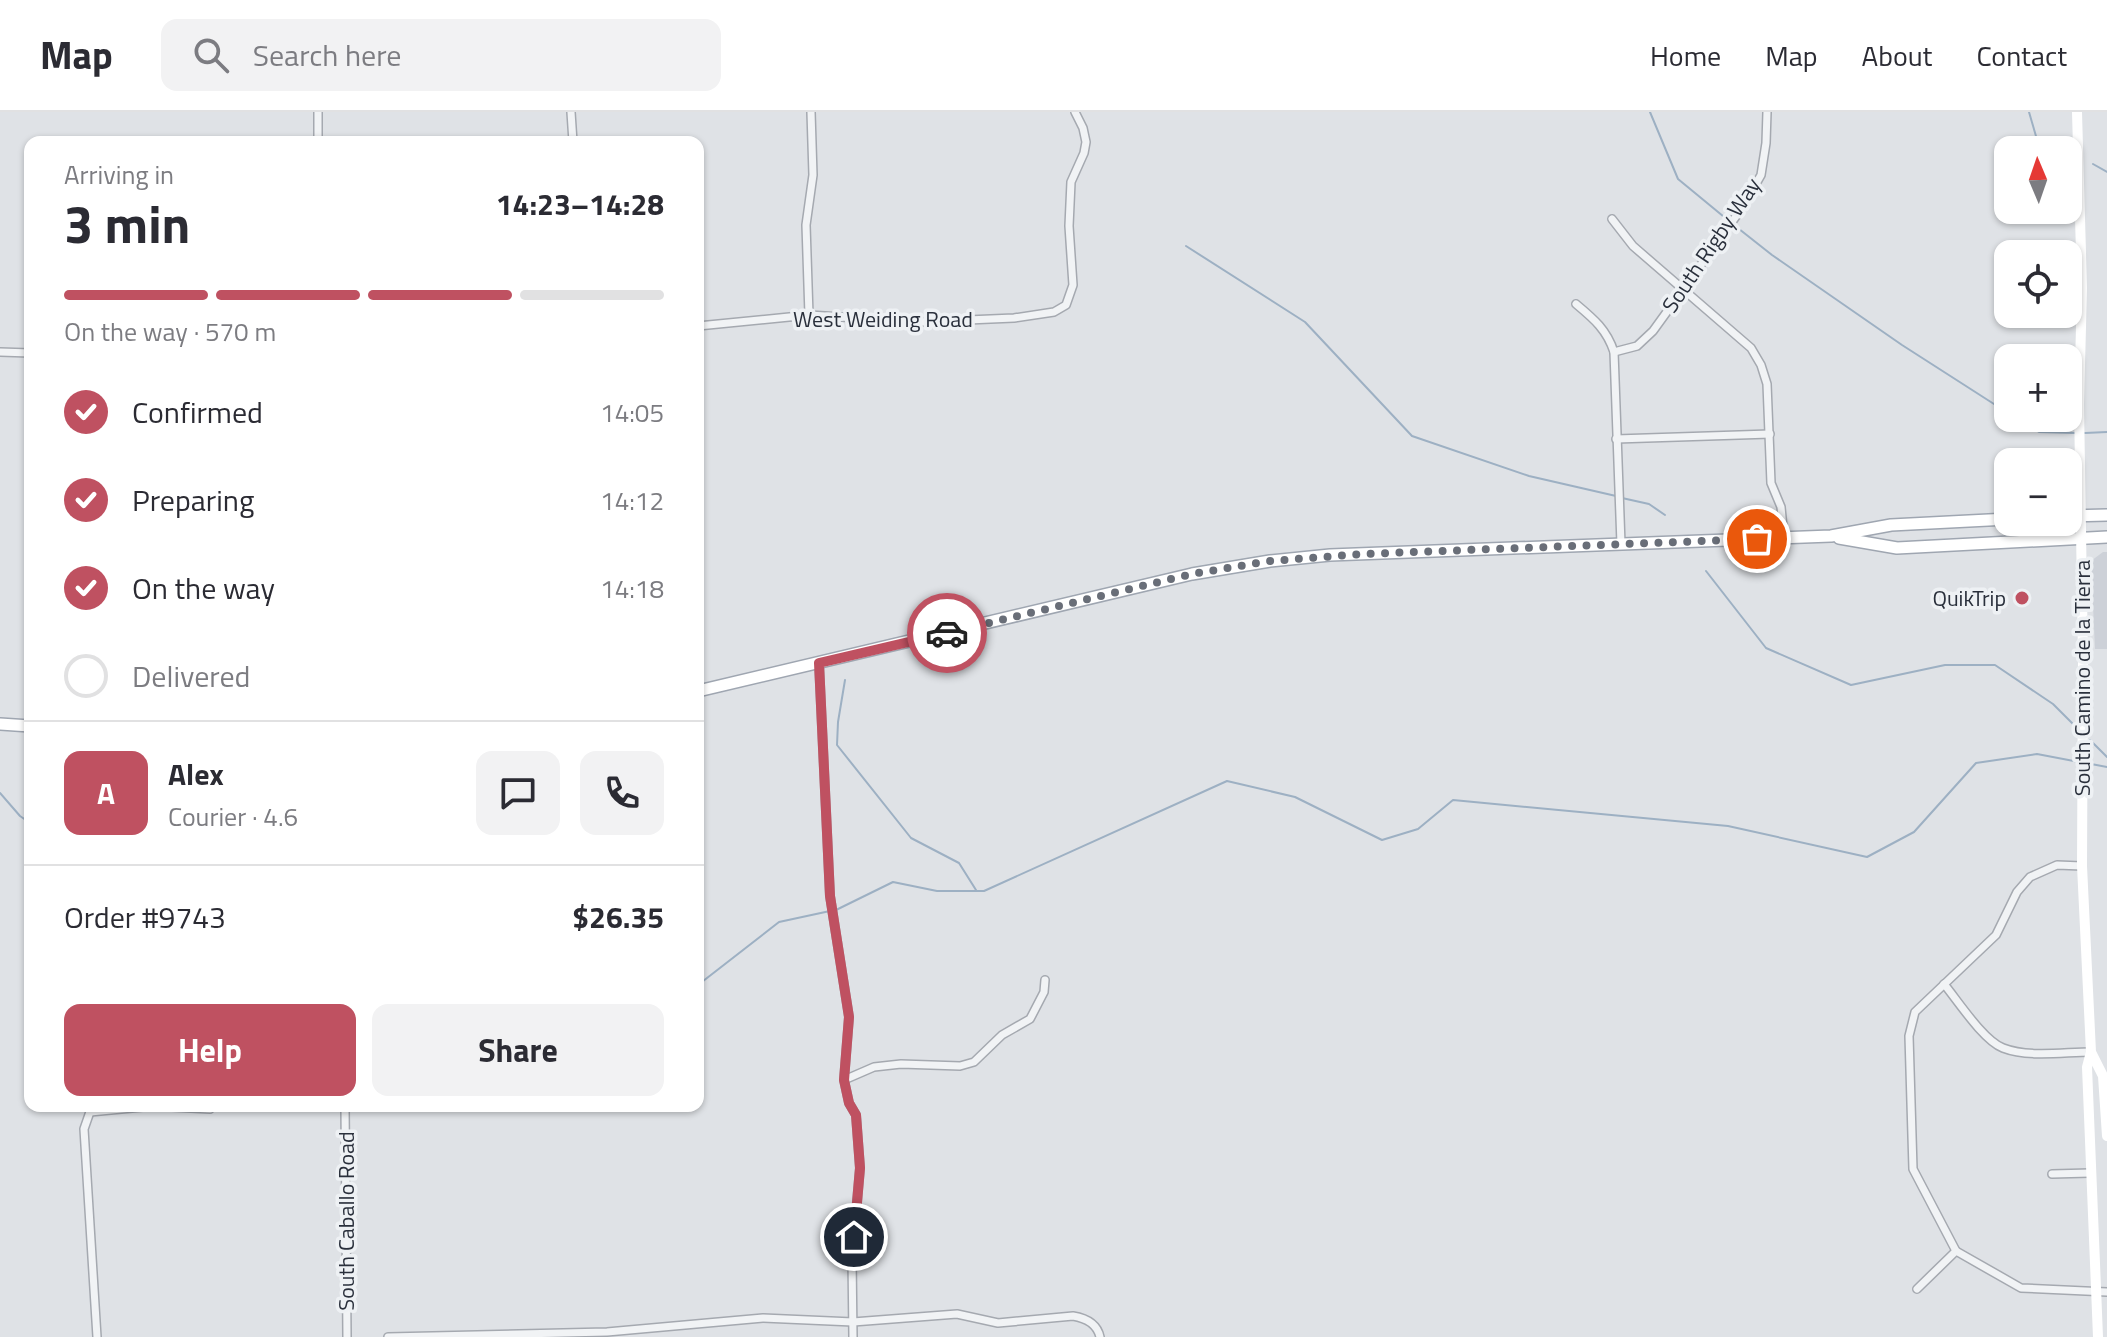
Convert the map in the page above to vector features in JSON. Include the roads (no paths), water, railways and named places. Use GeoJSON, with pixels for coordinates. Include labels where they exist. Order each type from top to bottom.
{"type":"FeatureCollection","features":[{"type":"Feature","properties":{"kind":"main road"},"geometry":{"type":"LineString","coordinates":[[2082,516],[2107,515]]}},
{"type":"Feature","properties":{"kind":"main road"},"geometry":{"type":"LineString","coordinates":[[704,690],[1224,567],[1318,556],[1831,536],[1891,525],[1994,520]]}},
{"type":"Feature","properties":{"kind":"main road"},"geometry":{"type":"LineString","coordinates":[[1831,536],[1897,548],[2107,537]]}},
{"type":"Feature","properties":{"kind":"main road"},"geometry":{"type":"LineString","coordinates":[[0,724],[24,726]]}},
{"type":"Feature","properties":{"kind":"street"},"geometry":{"type":"LineString","coordinates":[[318,112],[318,136]]}},
{"type":"Feature","properties":{"kind":"street"},"geometry":{"type":"LineString","coordinates":[[571,112],[573,136]]}},
{"type":"Feature","properties":{"kind":"street"},"geometry":{"type":"LineString","coordinates":[[809,315],[806,225],[813,175],[811,112]]}},
{"type":"Feature","properties":{"kind":"street","name":"West Weiding Road"},"geometry":{"type":"LineString","coordinates":[[704,325],[809,315],[933,322],[1054,312],[1066,305],[1073,285],[1069,226],[1071,182],[1086,142],[1075,112]]}},
{"type":"Feature","properties":{"kind":"street","name":"South Rigby Way"},"geometry":{"type":"LineString","coordinates":[[1614,352],[1637,346],[1653,331],[1742,208],[1761,175],[1767,112]]}},
{"type":"Feature","properties":{"kind":"street","name":"South Camino de la Tierra"},"geometry":{"type":"LineString","coordinates":[[2077,112],[2082,288],[2080,448]]}},
{"type":"Feature","properties":{"kind":"street"},"geometry":{"type":"LineString","coordinates":[[1612,219],[1633,246],[1751,348],[1761,365],[1767,384],[1771,483],[1781,507],[1784,538]]}},
{"type":"Feature","properties":{"kind":"street"},"geometry":{"type":"LineString","coordinates":[[1576,304],[1600,323],[1614,352],[1621,544]]}},
{"type":"Feature","properties":{"kind":"street"},"geometry":{"type":"LineString","coordinates":[[0,352],[24,353]]}},
{"type":"Feature","properties":{"kind":"street"},"geometry":{"type":"LineString","coordinates":[[1616,439],[1770,434]]}},
{"type":"Feature","properties":{"kind":"street","name":"South Camino de la Tierra"},"geometry":{"type":"LineString","coordinates":[[2081,538],[2082,866],[2091,1052],[2087,1067],[2090,1173],[2103,1292],[2098,1337]]}},
{"type":"Feature","properties":{"kind":"street"},"geometry":{"type":"LineString","coordinates":[[819,663],[830,896],[849,1017],[844,1080],[849,1103],[856,1115],[860,1168],[852,1258],[853,1337]]}},
{"type":"Feature","properties":{"kind":"street"},"geometry":{"type":"LineString","coordinates":[[2082,866],[2057,865],[2030,877],[2017,892],[1996,935],[1915,1012],[1909,1036],[1913,1169],[1956,1251],[2021,1288],[2103,1292]]}},
{"type":"Feature","properties":{"kind":"street"},"geometry":{"type":"LineString","coordinates":[[844,1080],[874,1067],[901,1064],[960,1066],[974,1062],[1002,1035],[1030,1019],[1044,992],[1045,980]]}},
{"type":"Feature","properties":{"kind":"street"},"geometry":{"type":"LineString","coordinates":[[1944,984],[1987,1036],[2002,1048],[2029,1052],[2091,1052]]}},
{"type":"Feature","properties":{"kind":"street","name":"South Camino de la Tierra"},"geometry":{"type":"LineString","coordinates":[[2091,1052],[2103,1076],[2107,1136]]}},
{"type":"Feature","properties":{"kind":"street"},"geometry":{"type":"LineString","coordinates":[[90,1112],[84,1129],[97,1337]]}},
{"type":"Feature","properties":{"kind":"street","name":"South Caballo Road"},"geometry":{"type":"LineString","coordinates":[[345,1112],[347,1337]]}},
{"type":"Feature","properties":{"kind":"street"},"geometry":{"type":"LineString","coordinates":[[2052,1174],[2090,1173]]}},
{"type":"Feature","properties":{"kind":"street"},"geometry":{"type":"LineString","coordinates":[[1917,1289],[1956,1251]]}},
{"type":"Feature","properties":{"kind":"street"},"geometry":{"type":"LineString","coordinates":[[388,1337],[607,1334],[763,1318],[853,1322],[957,1314],[998,1323],[1082,1317],[1099,1331],[1100,1337]]}},
{"type":"Feature","properties":{"kind":"waterway"},"geometry":{"type":"LineString","coordinates":[[1650,112],[1678,179],[1729,221]]}},
{"type":"Feature","properties":{"kind":"waterway"},"geometry":{"type":"LineString","coordinates":[[2029,112],[2036,136]]}},
{"type":"Feature","properties":{"kind":"waterway"},"geometry":{"type":"LineString","coordinates":[[2093,164],[2107,172]]}},
{"type":"Feature","properties":{"kind":"waterway"},"geometry":{"type":"LineString","coordinates":[[1734,225],[1902,345],[1994,404]]}},
{"type":"Feature","properties":{"kind":"waterway"},"geometry":{"type":"LineString","coordinates":[[1186,246],[1305,322],[1412,436],[1529,476],[1616,496]]}},
{"type":"Feature","properties":{"kind":"waterway"},"geometry":{"type":"LineString","coordinates":[[2039,432],[2075,433]]}},
{"type":"Feature","properties":{"kind":"waterway"},"geometry":{"type":"LineString","coordinates":[[2085,433],[2107,432]]}},
{"type":"Feature","properties":{"kind":"waterway"},"geometry":{"type":"LineString","coordinates":[[1622,498],[1649,504],[1665,515]]}},
{"type":"Feature","properties":{"kind":"waterway"},"geometry":{"type":"LineString","coordinates":[[1706,571],[1766,648],[1851,685],[1945,665],[1995,665],[2053,704],[2076,727]]}},
{"type":"Feature","properties":{"kind":"waterway"},"geometry":{"type":"LineString","coordinates":[[845,680],[837,745],[911,838],[959,863],[976,890]]}},
{"type":"Feature","properties":{"kind":"waterway"},"geometry":{"type":"LineString","coordinates":[[2090,740],[2107,757]]}},
{"type":"Feature","properties":{"kind":"waterway"},"geometry":{"type":"LineString","coordinates":[[836,910],[893,882],[937,891],[984,891],[1227,781],[1295,797],[1382,840],[1418,829],[1453,800],[1728,826],[1867,857],[1914,832],[1976,763],[2037,754],[2079,762]]}},
{"type":"Feature","properties":{"kind":"waterway"},"geometry":{"type":"LineString","coordinates":[[2086,763],[2107,767]]}},
{"type":"Feature","properties":{"kind":"waterway"},"geometry":{"type":"LineString","coordinates":[[0,793],[24,819]]}},
{"type":"Feature","properties":{"kind":"waterway"},"geometry":{"type":"LineString","coordinates":[[704,980],[779,922],[830,911]]}},
{"type":"Feature","properties":{"kind":"place","name":"QuikTrip"},"geometry":{"type":"Point","coordinates":[2022,598]}}]}
